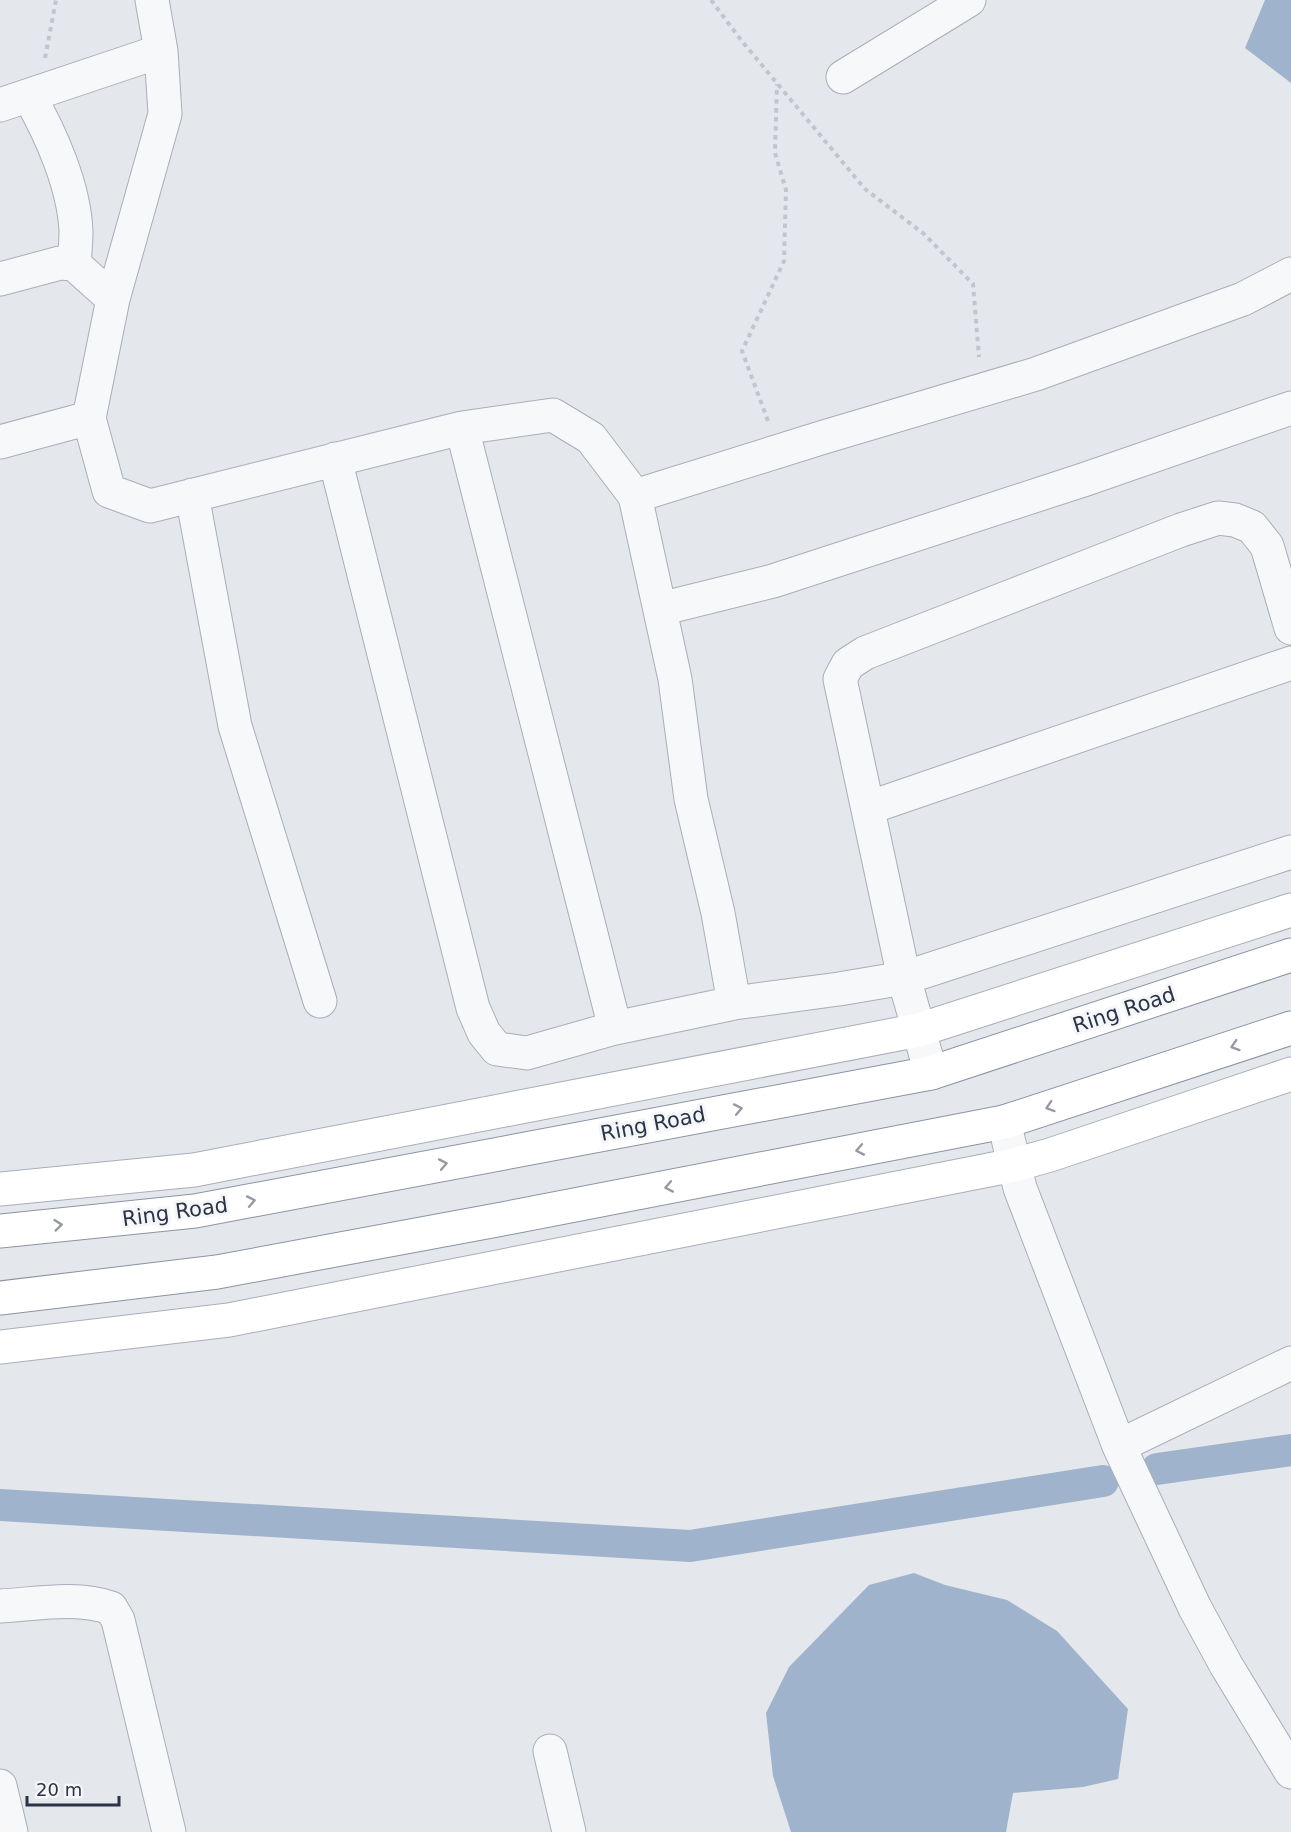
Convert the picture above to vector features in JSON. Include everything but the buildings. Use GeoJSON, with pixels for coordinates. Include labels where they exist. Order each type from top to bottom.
{"type":"FeatureCollection","features":[{"type":"Feature","properties":{"kind":"main road"},"geometry":{"type":"LineString","coordinates":[[0,1189],[194,1170],[919,1030],[1291,910]]}},
{"type":"Feature","properties":{"kind":"main road","name":"Ring Road"},"geometry":{"type":"LineString","coordinates":[[0,1231],[195,1211],[931,1073],[1291,955]]}},
{"type":"Feature","properties":{"kind":"main road"},"geometry":{"type":"LineString","coordinates":[[0,1298],[217,1272],[1004,1122],[1291,1028]]}},
{"type":"Feature","properties":{"kind":"main road"},"geometry":{"type":"LineString","coordinates":[[0,1347],[229,1320],[1014,1165],[1060,1152],[1291,1074]]}},
{"type":"Feature","properties":{"kind":"street"},"geometry":{"type":"LineString","coordinates":[[152,0],[161,51],[165,114],[113,299],[89,418],[109,491],[150,506],[462,428],[553,415],[591,438],[635,496],[675,679],[691,799],[718,913],[734,1003]]}},
{"type":"Feature","properties":{"kind":"street"},"geometry":{"type":"LineString","coordinates":[[843,77],[969,0]]}},
{"type":"Feature","properties":{"kind":"street"},"geometry":{"type":"LineString","coordinates":[[14,101],[161,51]]}},
{"type":"Feature","properties":{"kind":"street"},"geometry":{"type":"LineString","coordinates":[[14,101],[45,124],[60,161],[71,199],[76,230],[74,264]]}},
{"type":"Feature","properties":{"kind":"street"},"geometry":{"type":"LineString","coordinates":[[0,279],[60,263],[74,264],[113,299]]}},
{"type":"Feature","properties":{"kind":"street"},"geometry":{"type":"LineString","coordinates":[[635,496],[1036,374],[1243,299],[1291,274]]}},
{"type":"Feature","properties":{"kind":"street"},"geometry":{"type":"LineString","coordinates":[[660,609],[773,581],[1086,479],[1291,408]]}},
{"type":"Feature","properties":{"kind":"street"},"geometry":{"type":"LineString","coordinates":[[0,442],[89,418]]}},
{"type":"Feature","properties":{"kind":"street"},"geometry":{"type":"LineString","coordinates":[[462,428],[615,1028]]}},
{"type":"Feature","properties":{"kind":"street"},"geometry":{"type":"LineString","coordinates":[[335,459],[473,1008],[484,1033],[497,1049],[527,1053],[615,1028],[734,1003],[904,978],[1291,852]]}},
{"type":"Feature","properties":{"kind":"street"},"geometry":{"type":"LineString","coordinates":[[192,495],[235,726],[320,1001]]}},
{"type":"Feature","properties":{"kind":"street"},"geometry":{"type":"LineString","coordinates":[[931,1073],[904,978],[840,679],[848,664],[865,653],[1218,518],[1235,520],[1252,527],[1267,546],[1291,628]]}},
{"type":"Feature","properties":{"kind":"street"},"geometry":{"type":"LineString","coordinates":[[867,808],[1291,663]]}},
{"type":"Feature","properties":{"kind":"street"},"geometry":{"type":"LineString","coordinates":[[1004,1122],[1020,1188],[1119,1446],[1195,1608],[1226,1665],[1291,1772]]}},
{"type":"Feature","properties":{"kind":"street"},"geometry":{"type":"LineString","coordinates":[[1119,1446],[1291,1363]]}},
{"type":"Feature","properties":{"kind":"street"},"geometry":{"type":"LineString","coordinates":[[0,1606],[68,1602],[100,1604],[111,1608],[118,1620],[169,1832]]}},
{"type":"Feature","properties":{"kind":"street"},"geometry":{"type":"LineString","coordinates":[[550,1751],[569,1832]]}},
{"type":"Feature","properties":{"kind":"street"},"geometry":{"type":"LineString","coordinates":[[0,1786],[11,1832]]}},
{"type":"Feature","properties":{"kind":"path"},"geometry":{"type":"LineString","coordinates":[[14,101],[43,68],[56,0]]}},
{"type":"Feature","properties":{"kind":"path"},"geometry":{"type":"LineString","coordinates":[[711,0],[741,40],[865,189],[924,234],[973,284],[980,358],[973,393]]}},
{"type":"Feature","properties":{"kind":"path"},"geometry":{"type":"LineString","coordinates":[[777,84],[775,153],[786,190],[784,261],[742,351],[768,420],[777,452]]}},
{"type":"Feature","properties":{"kind":"water"},"geometry":{"type":"Polygon","coordinates":[[[1265,0],[1291,0],[1291,83],[1245,48],[1265,0]]]}},
{"type":"Feature","properties":{"kind":"water"},"geometry":{"type":"Polygon","coordinates":[[[914,1573],[945,1585],[1007,1600],[1057,1631],[1128,1709],[1118,1779],[1083,1787],[1013,1793],[1006,1832],[791,1832],[773,1776],[766,1713],[789,1667],[869,1585],[914,1573]]]}},
{"type":"Feature","properties":{"kind":"waterway"},"geometry":{"type":"LineString","coordinates":[[1157,1469],[1291,1450]]}},
{"type":"Feature","properties":{"kind":"waterway"},"geometry":{"type":"LineString","coordinates":[[0,1505],[690,1546],[1103,1481]]}}]}
